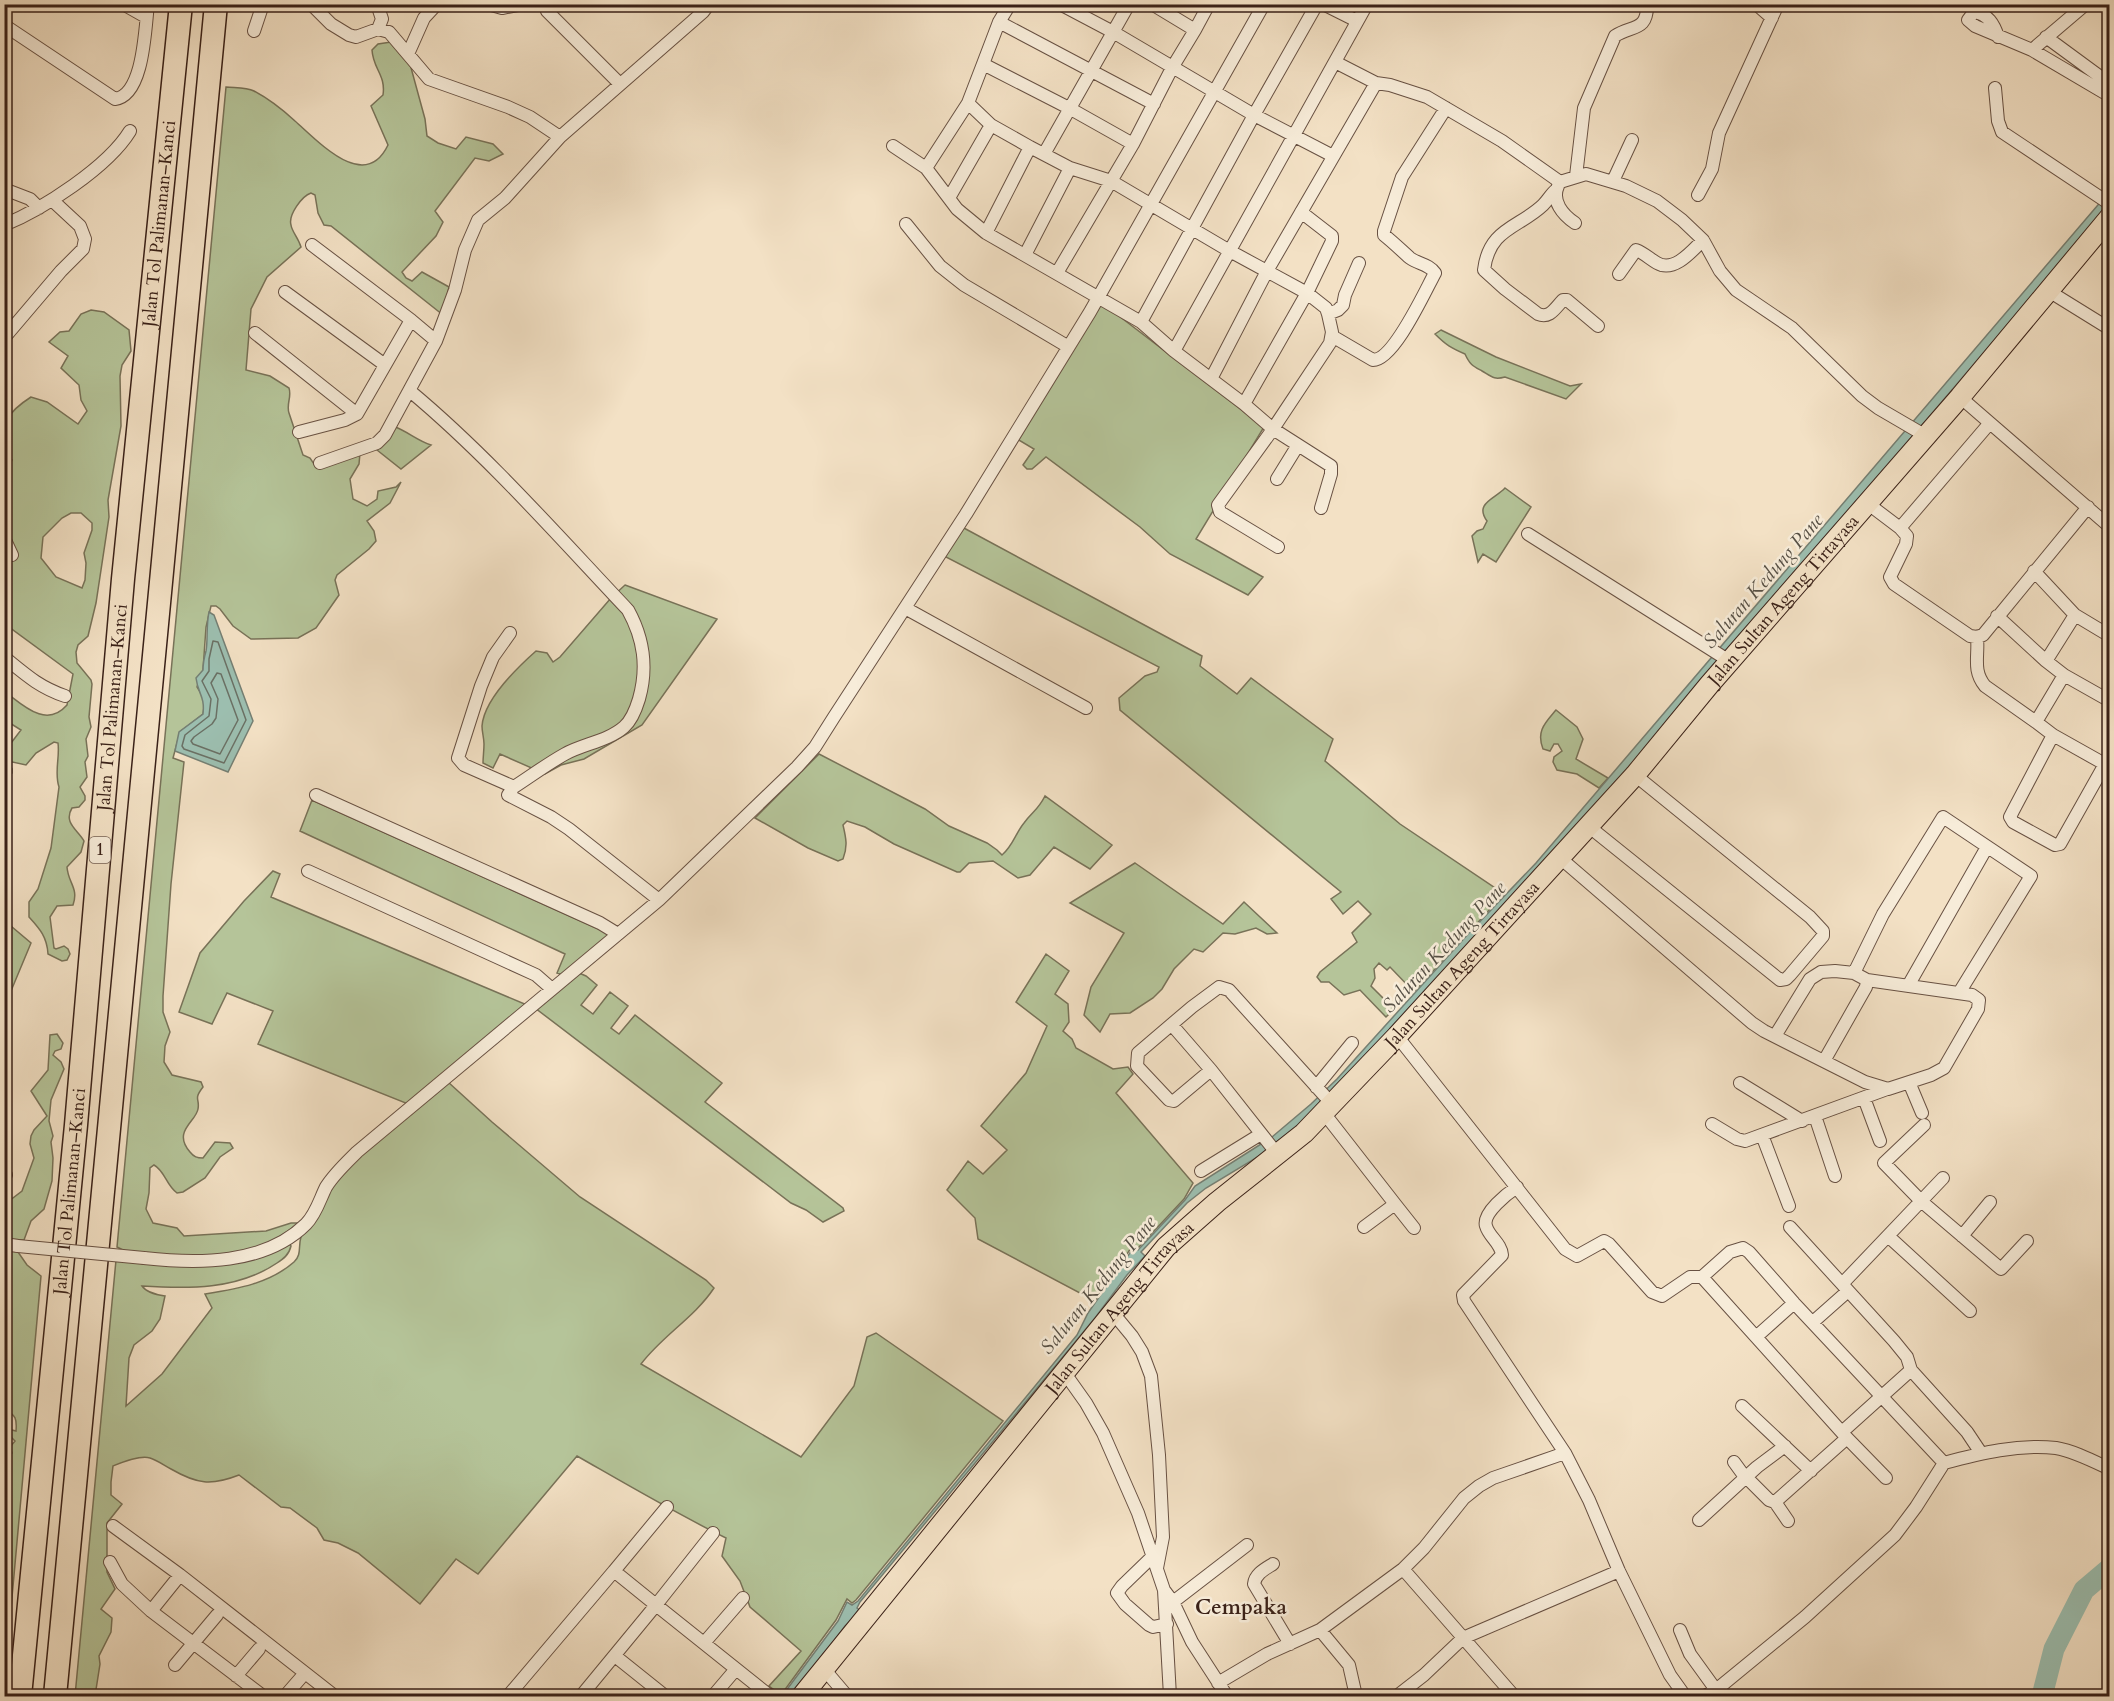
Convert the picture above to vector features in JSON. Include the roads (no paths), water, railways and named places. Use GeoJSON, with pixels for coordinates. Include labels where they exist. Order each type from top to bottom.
{"type":"FeatureCollection","features":[{"type":"Feature","properties":{"kind":"highway","name":"Jalan Tol Palimanan–Kanci"},"geometry":{"type":"LineString","coordinates":[[20,1696],[76,1125],[128,534],[181,4]]}},
{"type":"Feature","properties":{"kind":"highway","name":"Jalan Tol Palimanan–Kanci"},"geometry":{"type":"LineString","coordinates":[[55,1696],[216,4]]}},
{"type":"Feature","properties":{"kind":"highway"},"geometry":{"type":"LineString","coordinates":[[128,534],[165,538]]}},
{"type":"Feature","properties":{"kind":"main road","name":"Jalan Sultan Ageng Tirtayasa"},"geometry":{"type":"LineString","coordinates":[[802,1696],[1166,1247],[1276,1152],[1325,1100],[1397,1036],[1635,775],[1728,661],[1867,503],[1923,434],[1959,397],[2109,217]]}},
{"type":"Feature","properties":{"kind":"street"},"geometry":{"type":"LineString","coordinates":[[4,25],[115,99],[126,95],[132,88],[141,62],[147,11],[123,4]]}},
{"type":"Feature","properties":{"kind":"street"},"geometry":{"type":"LineString","coordinates":[[254,31],[263,4]]}},
{"type":"Feature","properties":{"kind":"street"},"geometry":{"type":"LineString","coordinates":[[311,4],[330,24],[349,35],[356,37],[378,29],[393,34],[429,79],[508,107],[530,117],[560,137]]}},
{"type":"Feature","properties":{"kind":"street"},"geometry":{"type":"LineString","coordinates":[[377,4],[382,19],[378,29]]}},
{"type":"Feature","properties":{"kind":"street"},"geometry":{"type":"LineString","coordinates":[[408,54],[424,18],[437,4]]}},
{"type":"Feature","properties":{"kind":"street"},"geometry":{"type":"LineString","coordinates":[[488,4],[502,8],[523,4]]}},
{"type":"Feature","properties":{"kind":"street"},"geometry":{"type":"LineString","coordinates":[[543,4],[547,11],[620,84]]}},
{"type":"Feature","properties":{"kind":"street"},"geometry":{"type":"LineString","coordinates":[[320,463],[381,440],[436,341],[455,290],[465,250],[478,220],[505,198],[560,137],[703,12],[709,4]]}},
{"type":"Feature","properties":{"kind":"street"},"geometry":{"type":"LineString","coordinates":[[926,168],[968,103],[999,22],[1010,4]]}},
{"type":"Feature","properties":{"kind":"street"},"geometry":{"type":"LineString","coordinates":[[1060,4],[1113,32],[1254,115],[1333,156]]}},
{"type":"Feature","properties":{"kind":"street"},"geometry":{"type":"LineString","coordinates":[[1044,154],[1129,4]]}},
{"type":"Feature","properties":{"kind":"street"},"geometry":{"type":"LineString","coordinates":[[1152,4],[1196,30]]}},
{"type":"Feature","properties":{"kind":"street"},"geometry":{"type":"LineString","coordinates":[[1057,273],[1133,144],[1172,68],[1209,4]]}},
{"type":"Feature","properties":{"kind":"street"},"geometry":{"type":"LineString","coordinates":[[4,1244],[175,1262],[219,1261],[255,1252],[280,1242],[296,1232],[314,1215],[327,1185],[357,1152],[659,900],[778,786],[815,747],[966,514],[1098,297],[1264,4]]}},
{"type":"Feature","properties":{"kind":"street"},"geometry":{"type":"LineString","coordinates":[[1141,322],[1317,4]]}},
{"type":"Feature","properties":{"kind":"street"},"geometry":{"type":"LineString","coordinates":[[1323,4],[1357,21]]}},
{"type":"Feature","properties":{"kind":"street"},"geometry":{"type":"LineString","coordinates":[[1174,351],[1366,4]]}},
{"type":"Feature","properties":{"kind":"street"},"geometry":{"type":"LineString","coordinates":[[1576,176],[1584,108],[1615,36],[1639,27],[1644,19],[1647,4]]}},
{"type":"Feature","properties":{"kind":"street"},"geometry":{"type":"LineString","coordinates":[[1756,4],[1772,18]]}},
{"type":"Feature","properties":{"kind":"street"},"geometry":{"type":"LineString","coordinates":[[1698,195],[1712,169],[1719,133],[1779,4]]}},
{"type":"Feature","properties":{"kind":"street"},"geometry":{"type":"LineString","coordinates":[[2032,50],[2079,6]]}},
{"type":"Feature","properties":{"kind":"street"},"geometry":{"type":"LineString","coordinates":[[999,22],[1154,104]]}},
{"type":"Feature","properties":{"kind":"street"},"geometry":{"type":"LineString","coordinates":[[1998,37],[2032,50],[2109,96]]}},
{"type":"Feature","properties":{"kind":"street"},"geometry":{"type":"LineString","coordinates":[[2046,37],[2109,84]]}},
{"type":"Feature","properties":{"kind":"street"},"geometry":{"type":"LineString","coordinates":[[1335,62],[1376,83],[1427,97],[1502,141],[1558,186],[1559,208],[1575,224]]}},
{"type":"Feature","properties":{"kind":"street"},"geometry":{"type":"LineString","coordinates":[[984,64],[1133,144]]}},
{"type":"Feature","properties":{"kind":"street"},"geometry":{"type":"LineString","coordinates":[[1211,379],[1267,271],[1376,83]]}},
{"type":"Feature","properties":{"kind":"street"},"geometry":{"type":"LineString","coordinates":[[1995,88],[1998,121],[2002,132],[2105,201]]}},
{"type":"Feature","properties":{"kind":"street"},"geometry":{"type":"LineString","coordinates":[[968,103],[991,125],[1070,168],[1111,181],[1191,229],[1307,293],[1326,308],[1332,336],[1330,343],[1274,429],[1218,505],[1220,512],[1278,547]]}},
{"type":"Feature","properties":{"kind":"street"},"geometry":{"type":"LineString","coordinates":[[1332,336],[1373,360],[1383,357],[1392,349],[1435,273],[1384,236],[1384,231],[1402,177],[1446,108]]}},
{"type":"Feature","properties":{"kind":"street"},"geometry":{"type":"LineString","coordinates":[[949,198],[991,125]]}},
{"type":"Feature","properties":{"kind":"street"},"geometry":{"type":"LineString","coordinates":[[4,189],[35,204],[52,201],[110,156],[130,131]]}},
{"type":"Feature","properties":{"kind":"street"},"geometry":{"type":"LineString","coordinates":[[1613,181],[1632,140]]}},
{"type":"Feature","properties":{"kind":"street"},"geometry":{"type":"LineString","coordinates":[[893,146],[926,168],[968,219],[986,233],[1141,322],[1174,351],[1274,429],[1331,466],[1331,474],[1321,508]]}},
{"type":"Feature","properties":{"kind":"street"},"geometry":{"type":"LineString","coordinates":[[986,233],[1030,147]]}},
{"type":"Feature","properties":{"kind":"street"},"geometry":{"type":"LineString","coordinates":[[1025,255],[1070,168]]}},
{"type":"Feature","properties":{"kind":"street"},"geometry":{"type":"LineString","coordinates":[[1598,326],[1567,300],[1563,300],[1549,315],[1538,314],[1484,270],[1488,254],[1502,232],[1543,205],[1558,186],[1576,176],[1586,174],[1613,181],[1657,201],[1682,220],[1703,240],[1720,272],[1736,290],[1792,327],[1862,396],[1893,418],[1923,434]]}},
{"type":"Feature","properties":{"kind":"street"},"geometry":{"type":"LineString","coordinates":[[4,338],[61,271],[83,249],[85,239],[80,226],[52,201]]}},
{"type":"Feature","properties":{"kind":"street"},"geometry":{"type":"LineString","coordinates":[[4,225],[28,216],[35,204]]}},
{"type":"Feature","properties":{"kind":"street"},"geometry":{"type":"LineString","coordinates":[[1244,404],[1307,293],[1333,238],[1301,212]]}},
{"type":"Feature","properties":{"kind":"street"},"geometry":{"type":"LineString","coordinates":[[906,224],[940,267],[964,285],[1067,346]]}},
{"type":"Feature","properties":{"kind":"street"},"geometry":{"type":"LineString","coordinates":[[1619,274],[1636,250],[1660,266],[1668,267],[1688,255],[1703,240]]}},
{"type":"Feature","properties":{"kind":"street"},"geometry":{"type":"LineString","coordinates":[[312,245],[436,341]]}},
{"type":"Feature","properties":{"kind":"street"},"geometry":{"type":"LineString","coordinates":[[1328,314],[1343,305],[1345,294],[1359,263]]}},
{"type":"Feature","properties":{"kind":"street"},"geometry":{"type":"LineString","coordinates":[[2046,290],[2109,329]]}},
{"type":"Feature","properties":{"kind":"street"},"geometry":{"type":"LineString","coordinates":[[285,292],[385,365]]}},
{"type":"Feature","properties":{"kind":"street"},"geometry":{"type":"LineString","coordinates":[[299,432],[345,420],[357,414],[411,320]]}},
{"type":"Feature","properties":{"kind":"street"},"geometry":{"type":"LineString","coordinates":[[255,333],[357,414]]}},
{"type":"Feature","properties":{"kind":"street"},"geometry":{"type":"LineString","coordinates":[[410,391],[531,506],[628,610],[637,627],[642,645],[645,675],[629,722],[622,729],[566,754],[508,792],[509,796],[569,829],[659,900]]}},
{"type":"Feature","properties":{"kind":"street"},"geometry":{"type":"LineString","coordinates":[[1959,397],[2109,527]]}},
{"type":"Feature","properties":{"kind":"street"},"geometry":{"type":"LineString","coordinates":[[1900,528],[1989,424]]}},
{"type":"Feature","properties":{"kind":"street"},"geometry":{"type":"LineString","coordinates":[[1277,479],[1298,445]]}},
{"type":"Feature","properties":{"kind":"street"},"geometry":{"type":"LineString","coordinates":[[1867,503],[1907,536],[1906,544],[1890,577],[1894,584],[1970,636],[1977,637],[1983,635],[2088,507]]}},
{"type":"Feature","properties":{"kind":"street"},"geometry":{"type":"LineString","coordinates":[[1528,534],[1728,661]]}},
{"type":"Feature","properties":{"kind":"street"},"geometry":{"type":"LineString","coordinates":[[4,538],[12,555]]}},
{"type":"Feature","properties":{"kind":"street"},"geometry":{"type":"LineString","coordinates":[[2034,571],[2075,615],[2109,636]]}},
{"type":"Feature","properties":{"kind":"street"},"geometry":{"type":"LineString","coordinates":[[905,608],[1086,708]]}},
{"type":"Feature","properties":{"kind":"street"},"geometry":{"type":"LineString","coordinates":[[2046,661],[2075,615]]}},
{"type":"Feature","properties":{"kind":"street"},"geometry":{"type":"LineString","coordinates":[[1997,616],[2064,675],[2109,701]]}},
{"type":"Feature","properties":{"kind":"street"},"geometry":{"type":"LineString","coordinates":[[510,633],[493,657],[481,686],[458,758],[464,765],[514,787]]}},
{"type":"Feature","properties":{"kind":"street"},"geometry":{"type":"LineString","coordinates":[[1977,637],[1976,674],[1985,686],[2053,735],[2107,765],[2060,844],[2055,845],[2013,822],[2010,817],[2053,735]]}},
{"type":"Feature","properties":{"kind":"street"},"geometry":{"type":"LineString","coordinates":[[4,657],[31,680],[65,696]]}},
{"type":"Feature","properties":{"kind":"street"},"geometry":{"type":"LineString","coordinates":[[2036,722],[2064,675]]}},
{"type":"Feature","properties":{"kind":"street"},"geometry":{"type":"LineString","coordinates":[[1587,825],[1780,980],[1786,980],[1823,936],[1824,931],[1810,917],[1635,775]]}},
{"type":"Feature","properties":{"kind":"street"},"geometry":{"type":"LineString","coordinates":[[316,795],[600,923],[618,934]]}},
{"type":"Feature","properties":{"kind":"street"},"geometry":{"type":"LineString","coordinates":[[1854,974],[1883,914],[1943,817],[2031,876],[1959,993]]}},
{"type":"Feature","properties":{"kind":"street"},"geometry":{"type":"LineString","coordinates":[[1908,986],[1987,847]]}},
{"type":"Feature","properties":{"kind":"street"},"geometry":{"type":"LineString","coordinates":[[1559,856],[1752,1023],[1865,1082],[1888,1089]]}},
{"type":"Feature","properties":{"kind":"street"},"geometry":{"type":"LineString","coordinates":[[308,871],[536,975],[552,989]]}},
{"type":"Feature","properties":{"kind":"street"},"geometry":{"type":"LineString","coordinates":[[1712,1124],[1744,1141],[1931,1075],[1944,1068],[1978,1009],[1979,1000],[1972,995],[1867,980],[1854,974],[1821,972],[1810,979],[1775,1036]]}},
{"type":"Feature","properties":{"kind":"street"},"geometry":{"type":"LineString","coordinates":[[1824,1061],[1864,993],[1867,980]]}},
{"type":"Feature","properties":{"kind":"street"},"geometry":{"type":"LineString","coordinates":[[1211,1070],[1174,1101],[1169,1100],[1137,1066],[1138,1053],[1215,988],[1224,988],[1325,1100],[1395,1204],[1414,1228]]}},
{"type":"Feature","properties":{"kind":"street"},"geometry":{"type":"LineString","coordinates":[[1172,1025],[1276,1152]]}},
{"type":"Feature","properties":{"kind":"street"},"geometry":{"type":"LineString","coordinates":[[1397,1036],[1565,1249],[1577,1257],[1605,1241],[1652,1292],[1662,1296],[1690,1277],[1702,1277],[1730,1252],[1743,1248],[1944,1463]]}},
{"type":"Feature","properties":{"kind":"street"},"geometry":{"type":"LineString","coordinates":[[1325,1100],[1352,1043]]}},
{"type":"Feature","properties":{"kind":"street"},"geometry":{"type":"LineString","coordinates":[[1909,1082],[1923,1119],[1884,1163],[1921,1201],[2001,1269],[2027,1241]]}},
{"type":"Feature","properties":{"kind":"street"},"geometry":{"type":"LineString","coordinates":[[1740,1083],[1802,1121]]}},
{"type":"Feature","properties":{"kind":"street"},"geometry":{"type":"LineString","coordinates":[[1864,1098],[1880,1141]]}},
{"type":"Feature","properties":{"kind":"street"},"geometry":{"type":"LineString","coordinates":[[1815,1116],[1835,1176]]}},
{"type":"Feature","properties":{"kind":"street"},"geometry":{"type":"LineString","coordinates":[[1762,1135],[1789,1206]]}},
{"type":"Feature","properties":{"kind":"street"},"geometry":{"type":"LineString","coordinates":[[1201,1171],[1263,1136]]}},
{"type":"Feature","properties":{"kind":"street"},"geometry":{"type":"LineString","coordinates":[[1813,1322],[1888,1236],[1943,1178]]}},
{"type":"Feature","properties":{"kind":"street"},"geometry":{"type":"LineString","coordinates":[[1517,1187],[1498,1202],[1486,1221],[1486,1227],[1502,1248],[1502,1255],[1463,1295],[1464,1301],[1565,1453],[1670,1675],[1685,1696]]}},
{"type":"Feature","properties":{"kind":"street"},"geometry":{"type":"LineString","coordinates":[[1962,1236],[1990,1202]]}},
{"type":"Feature","properties":{"kind":"street"},"geometry":{"type":"LineString","coordinates":[[1364,1227],[1395,1204]]}},
{"type":"Feature","properties":{"kind":"street"},"geometry":{"type":"LineString","coordinates":[[1790,1227],[1894,1341],[1907,1357],[1911,1370],[1967,1432],[1981,1453]]}},
{"type":"Feature","properties":{"kind":"street"},"geometry":{"type":"LineString","coordinates":[[1888,1236],[1971,1311]]}},
{"type":"Feature","properties":{"kind":"street"},"geometry":{"type":"LineString","coordinates":[[1702,1277],[1844,1435],[1886,1478]]}},
{"type":"Feature","properties":{"kind":"street"},"geometry":{"type":"LineString","coordinates":[[1756,1337],[1794,1304]]}},
{"type":"Feature","properties":{"kind":"street"},"geometry":{"type":"LineString","coordinates":[[1113,1313],[1142,1352],[1151,1376],[1163,1537],[1157,1569]]}},
{"type":"Feature","properties":{"kind":"street"},"geometry":{"type":"LineString","coordinates":[[1775,1502],[1811,1471],[1881,1396],[1911,1370]]}},
{"type":"Feature","properties":{"kind":"street"},"geometry":{"type":"LineString","coordinates":[[1064,1372],[1086,1403],[1103,1433],[1138,1513],[1153,1556],[1164,1590],[1170,1696]]}},
{"type":"Feature","properties":{"kind":"street"},"geometry":{"type":"LineString","coordinates":[[1742,1406],[1811,1471]]}},
{"type":"Feature","properties":{"kind":"street"},"geometry":{"type":"LineString","coordinates":[[1699,1520],[1746,1477],[1785,1446]]}},
{"type":"Feature","properties":{"kind":"street"},"geometry":{"type":"LineString","coordinates":[[1680,1630],[1711,1693],[1804,1617],[1895,1535],[1944,1463],[1981,1453],[2025,1447],[2058,1448],[2109,1468]]}},
{"type":"Feature","properties":{"kind":"street"},"geometry":{"type":"LineString","coordinates":[[1218,1683],[1267,1654],[1320,1630],[1403,1569],[1424,1548],[1464,1498],[1479,1486],[1493,1478],[1565,1453]]}},
{"type":"Feature","properties":{"kind":"street"},"geometry":{"type":"LineString","coordinates":[[1734,1462],[1769,1500],[1775,1502],[1788,1521]]}},
{"type":"Feature","properties":{"kind":"street"},"geometry":{"type":"LineString","coordinates":[[508,1696],[667,1507]]}},
{"type":"Feature","properties":{"kind":"street"},"geometry":{"type":"LineString","coordinates":[[113,1526],[180,1575],[332,1694]]}},
{"type":"Feature","properties":{"kind":"street"},"geometry":{"type":"LineString","coordinates":[[581,1696],[712,1533]]}},
{"type":"Feature","properties":{"kind":"street"},"geometry":{"type":"LineString","coordinates":[[1173,1602],[1247,1545]]}},
{"type":"Feature","properties":{"kind":"street"},"geometry":{"type":"LineString","coordinates":[[1153,1556],[1117,1593],[1125,1604],[1149,1625],[1153,1627],[1167,1624]]}},
{"type":"Feature","properties":{"kind":"street"},"geometry":{"type":"LineString","coordinates":[[110,1562],[122,1584],[151,1611],[263,1696]]}},
{"type":"Feature","properties":{"kind":"street"},"geometry":{"type":"LineString","coordinates":[[1273,1564],[1260,1573],[1254,1582],[1290,1644]]}},
{"type":"Feature","properties":{"kind":"street"},"geometry":{"type":"LineString","coordinates":[[1403,1569],[1514,1696]]}},
{"type":"Feature","properties":{"kind":"street"},"geometry":{"type":"LineString","coordinates":[[614,1570],[771,1696]]}},
{"type":"Feature","properties":{"kind":"street"},"geometry":{"type":"LineString","coordinates":[[1397,1696],[1424,1675],[1463,1638],[1619,1571]]}},
{"type":"Feature","properties":{"kind":"street"},"geometry":{"type":"LineString","coordinates":[[151,1611],[180,1575]]}},
{"type":"Feature","properties":{"kind":"street"},"geometry":{"type":"LineString","coordinates":[[1164,1590],[1173,1602],[1192,1642],[1227,1696]]}},
{"type":"Feature","properties":{"kind":"street"},"geometry":{"type":"LineString","coordinates":[[704,1644],[743,1598]]}},
{"type":"Feature","properties":{"kind":"street"},"geometry":{"type":"LineString","coordinates":[[175,1665],[217,1615]]}},
{"type":"Feature","properties":{"kind":"street"},"geometry":{"type":"LineString","coordinates":[[1320,1630],[1350,1668],[1356,1696]]}},
{"type":"Feature","properties":{"kind":"street"},"geometry":{"type":"LineString","coordinates":[[236,1676],[259,1648]]}},
{"type":"Feature","properties":{"kind":"street"},"geometry":{"type":"LineString","coordinates":[[615,1656],[665,1696]]}},
{"type":"Feature","properties":{"kind":"street"},"geometry":{"type":"LineString","coordinates":[[713,1696],[736,1669]]}},
{"type":"Feature","properties":{"kind":"street"},"geometry":{"type":"LineString","coordinates":[[824,1670],[848,1696]]}},
{"type":"Feature","properties":{"kind":"street"},"geometry":{"type":"LineString","coordinates":[[285,1696],[305,1673]]}},
{"type":"Feature","properties":{"kind":"water"},"geometry":{"type":"Polygon","coordinates":[[[2109,192],[2109,205],[1635,763],[1317,1111],[1261,1155],[1206,1188],[1187,1203],[1141,1252],[1145,1256],[1127,1275],[1095,1318],[860,1602],[857,1608],[861,1611],[845,1626],[793,1696],[782,1696],[838,1621],[847,1602],[852,1605],[858,1601],[1077,1335],[1088,1313],[1134,1247],[1138,1250],[1185,1200],[1195,1186],[1272,1137],[1337,1079],[1469,933],[1536,863],[2109,192]]]}},
{"type":"Feature","properties":{"kind":"water"},"geometry":{"type":"Polygon","coordinates":[[[209,612],[214,615],[253,721],[228,772],[175,751],[179,732],[203,714],[203,703],[196,678],[203,670],[209,612]]]}},
{"type":"Feature","properties":{"kind":"waterway"},"geometry":{"type":"LineString","coordinates":[[2042,1696],[2054,1649],[2084,1590],[2110,1568]]}},
{"type":"Feature","properties":{"kind":"district","name":"Cempaka"},"geometry":{"type":"Point","coordinates":[1241,1607]}},
{"type":"Feature","properties":{"kind":"water label","name":"Saluran Kedung Pane"},"geometry":{"type":"Point","coordinates":[1763,581]}},
{"type":"Feature","properties":{"kind":"water label","name":"Saluran Kedung Pane"},"geometry":{"type":"Point","coordinates":[1444,947]}},
{"type":"Feature","properties":{"kind":"water label","name":"Saluran Kedung Pane"},"geometry":{"type":"Point","coordinates":[1098,1285]}}]}
